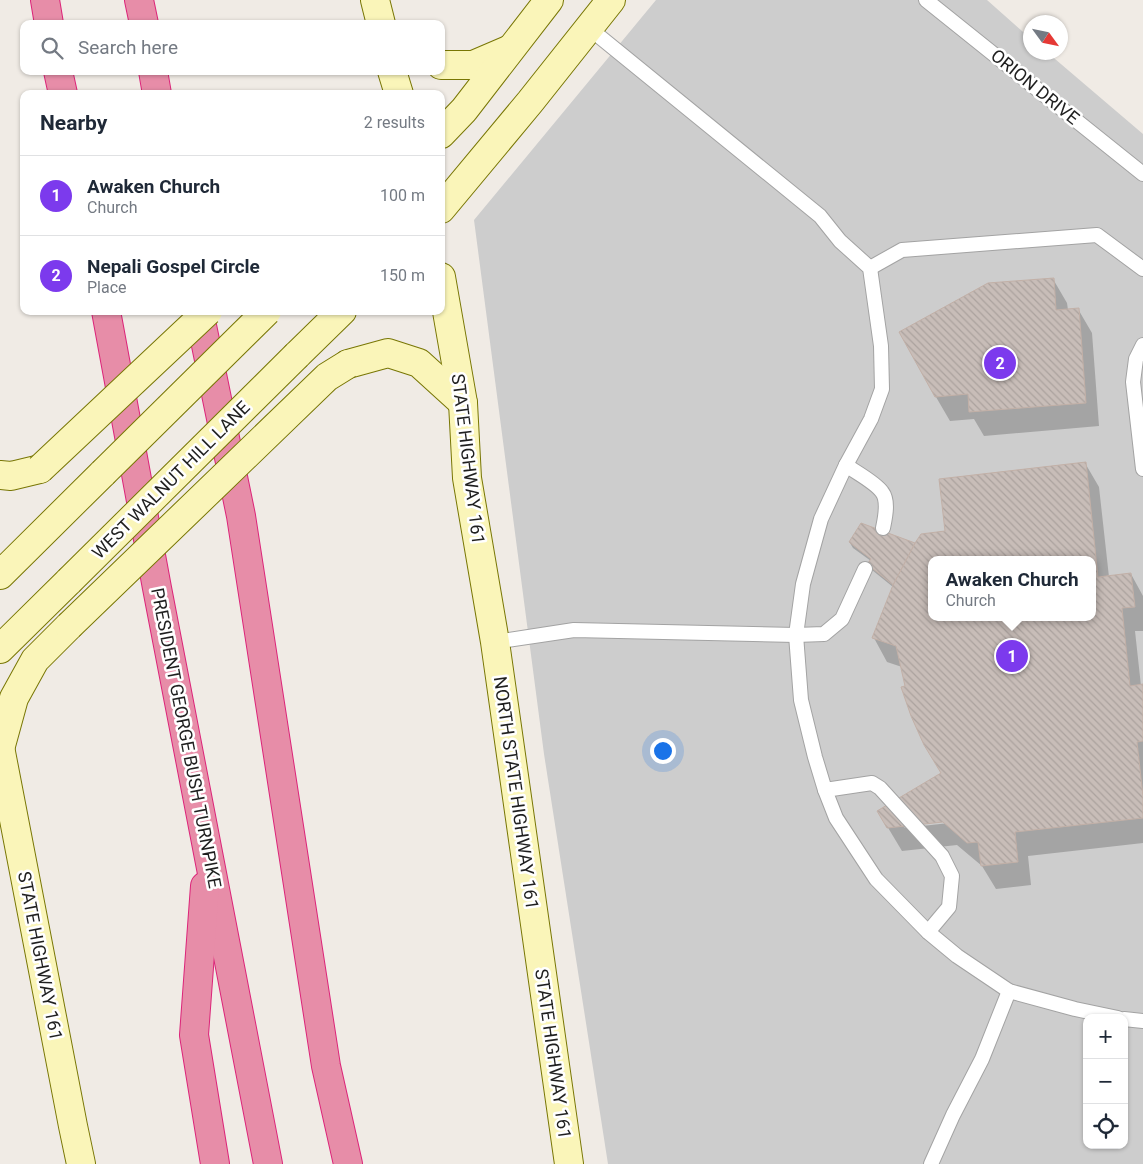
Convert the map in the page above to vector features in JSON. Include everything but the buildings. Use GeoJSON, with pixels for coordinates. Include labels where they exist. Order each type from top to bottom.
{"type":"FeatureCollection","features":[{"type":"Feature","properties":{"kind":"highway"},"geometry":{"type":"LineString","coordinates":[[45,0],[48,20]]}},
{"type":"Feature","properties":{"kind":"highway"},"geometry":{"type":"LineString","coordinates":[[139,0],[143,20]]}},
{"type":"Feature","properties":{"kind":"highway"},"geometry":{"type":"LineString","coordinates":[[59,75],[62,90]]}},
{"type":"Feature","properties":{"kind":"highway"},"geometry":{"type":"LineString","coordinates":[[154,75],[156,90]]}},
{"type":"Feature","properties":{"kind":"highway","name":"PRESIDENT GEORGE BUSH TURNPIKE"},"geometry":{"type":"LineString","coordinates":[[107,315],[156,588],[268,1164]]}},
{"type":"Feature","properties":{"kind":"highway"},"geometry":{"type":"LineString","coordinates":[[200,315],[241,516],[326,1066],[348,1164]]}},
{"type":"Feature","properties":{"kind":"highway"},"geometry":{"type":"LineString","coordinates":[[207,849],[194,1035],[215,1164]]}},
{"type":"Feature","properties":{"kind":"highway"},"geometry":{"type":"LineString","coordinates":[[326,1066],[364,1164]]}},
{"type":"Feature","properties":{"kind":"main road"},"geometry":{"type":"LineString","coordinates":[[445,130],[464,110],[549,0]]}},
{"type":"Feature","properties":{"kind":"main road"},"geometry":{"type":"LineString","coordinates":[[445,204],[611,0]]}},
{"type":"Feature","properties":{"kind":"main road"},"geometry":{"type":"LineString","coordinates":[[445,65],[473,65],[510,49]]}},
{"type":"Feature","properties":{"kind":"main road"},"geometry":{"type":"LineString","coordinates":[[387,90],[390,75]]}},
{"type":"Feature","properties":{"kind":"main road"},"geometry":{"type":"LineString","coordinates":[[392,75],[398,90]]}},
{"type":"Feature","properties":{"kind":"main road","name":"STATE HIGHWAY 161"},"geometry":{"type":"LineString","coordinates":[[445,300],[463,403],[467,478],[495,642]]}},
{"type":"Feature","properties":{"kind":"main road"},"geometry":{"type":"LineString","coordinates":[[0,475],[11,476],[40,469],[204,315]]}},
{"type":"Feature","properties":{"kind":"main road"},"geometry":{"type":"LineString","coordinates":[[0,575],[264,315]]}},
{"type":"Feature","properties":{"kind":"main road","name":"WEST WALNUT HILL LANE"},"geometry":{"type":"LineString","coordinates":[[0,649],[339,315]]}},
{"type":"Feature","properties":{"kind":"main road"},"geometry":{"type":"LineString","coordinates":[[0,748],[14,698],[35,660],[327,377],[348,364],[388,353],[419,363],[463,403]]}},
{"type":"Feature","properties":{"kind":"main road","name":"NORTH STATE HIGHWAY 161"},"geometry":{"type":"LineString","coordinates":[[495,642],[538,944]]}},
{"type":"Feature","properties":{"kind":"main road","name":"STATE HIGHWAY 161"},"geometry":{"type":"LineString","coordinates":[[0,748],[4,788],[81,1164]]}},
{"type":"Feature","properties":{"kind":"main road","name":"STATE HIGHWAY 161"},"geometry":{"type":"LineString","coordinates":[[538,944],[569,1164]]}},
{"type":"Feature","properties":{"kind":"lane","name":"ORION DRIVE"},"geometry":{"type":"LineString","coordinates":[[926,0],[1143,174]]}},
{"type":"Feature","properties":{"kind":"lane"},"geometry":{"type":"LineString","coordinates":[[589,28],[820,216],[840,241],[870,268],[881,346],[882,389],[871,419],[846,465],[821,519],[803,584],[796,635],[801,700],[815,757],[836,818],[876,878],[928,932],[957,956],[1008,991],[1099,1014]]}},
{"type":"Feature","properties":{"kind":"lane"},"geometry":{"type":"LineString","coordinates":[[870,268],[902,250],[1097,235],[1143,269]]}},
{"type":"Feature","properties":{"kind":"lane"},"geometry":{"type":"LineString","coordinates":[[1143,345],[1136,359],[1133,382],[1143,469]]}},
{"type":"Feature","properties":{"kind":"lane"},"geometry":{"type":"LineString","coordinates":[[846,465],[882,492],[885,501],[883,528]]}},
{"type":"Feature","properties":{"kind":"lane"},"geometry":{"type":"LineString","coordinates":[[495,642],[574,630],[824,634],[842,619],[865,568]]}},
{"type":"Feature","properties":{"kind":"lane"},"geometry":{"type":"LineString","coordinates":[[825,790],[872,783],[880,788],[942,856],[952,876],[949,907],[928,932]]}},
{"type":"Feature","properties":{"kind":"lane"},"geometry":{"type":"LineString","coordinates":[[930,1164],[953,1114],[982,1059],[1008,991]]}},
{"type":"Feature","properties":{"kind":"lane"},"geometry":{"type":"LineString","coordinates":[[1128,1019],[1143,1021]]}},
{"type":"Feature","properties":{"kind":"shaded area"},"geometry":{"type":"Polygon","coordinates":[[[656,0],[987,0],[1023,32],[1023,60],[1056,60],[1143,134],[1143,1164],[608,1164],[544,754],[474,220],[656,0]]]}},
{"type":"Feature","properties":{"kind":"place","name":"Nepali Gospel Circle"},"geometry":{"type":"Point","coordinates":[1000,363]}},
{"type":"Feature","properties":{"kind":"place","name":"Awaken Church"},"geometry":{"type":"Point","coordinates":[1012,656]}}]}
